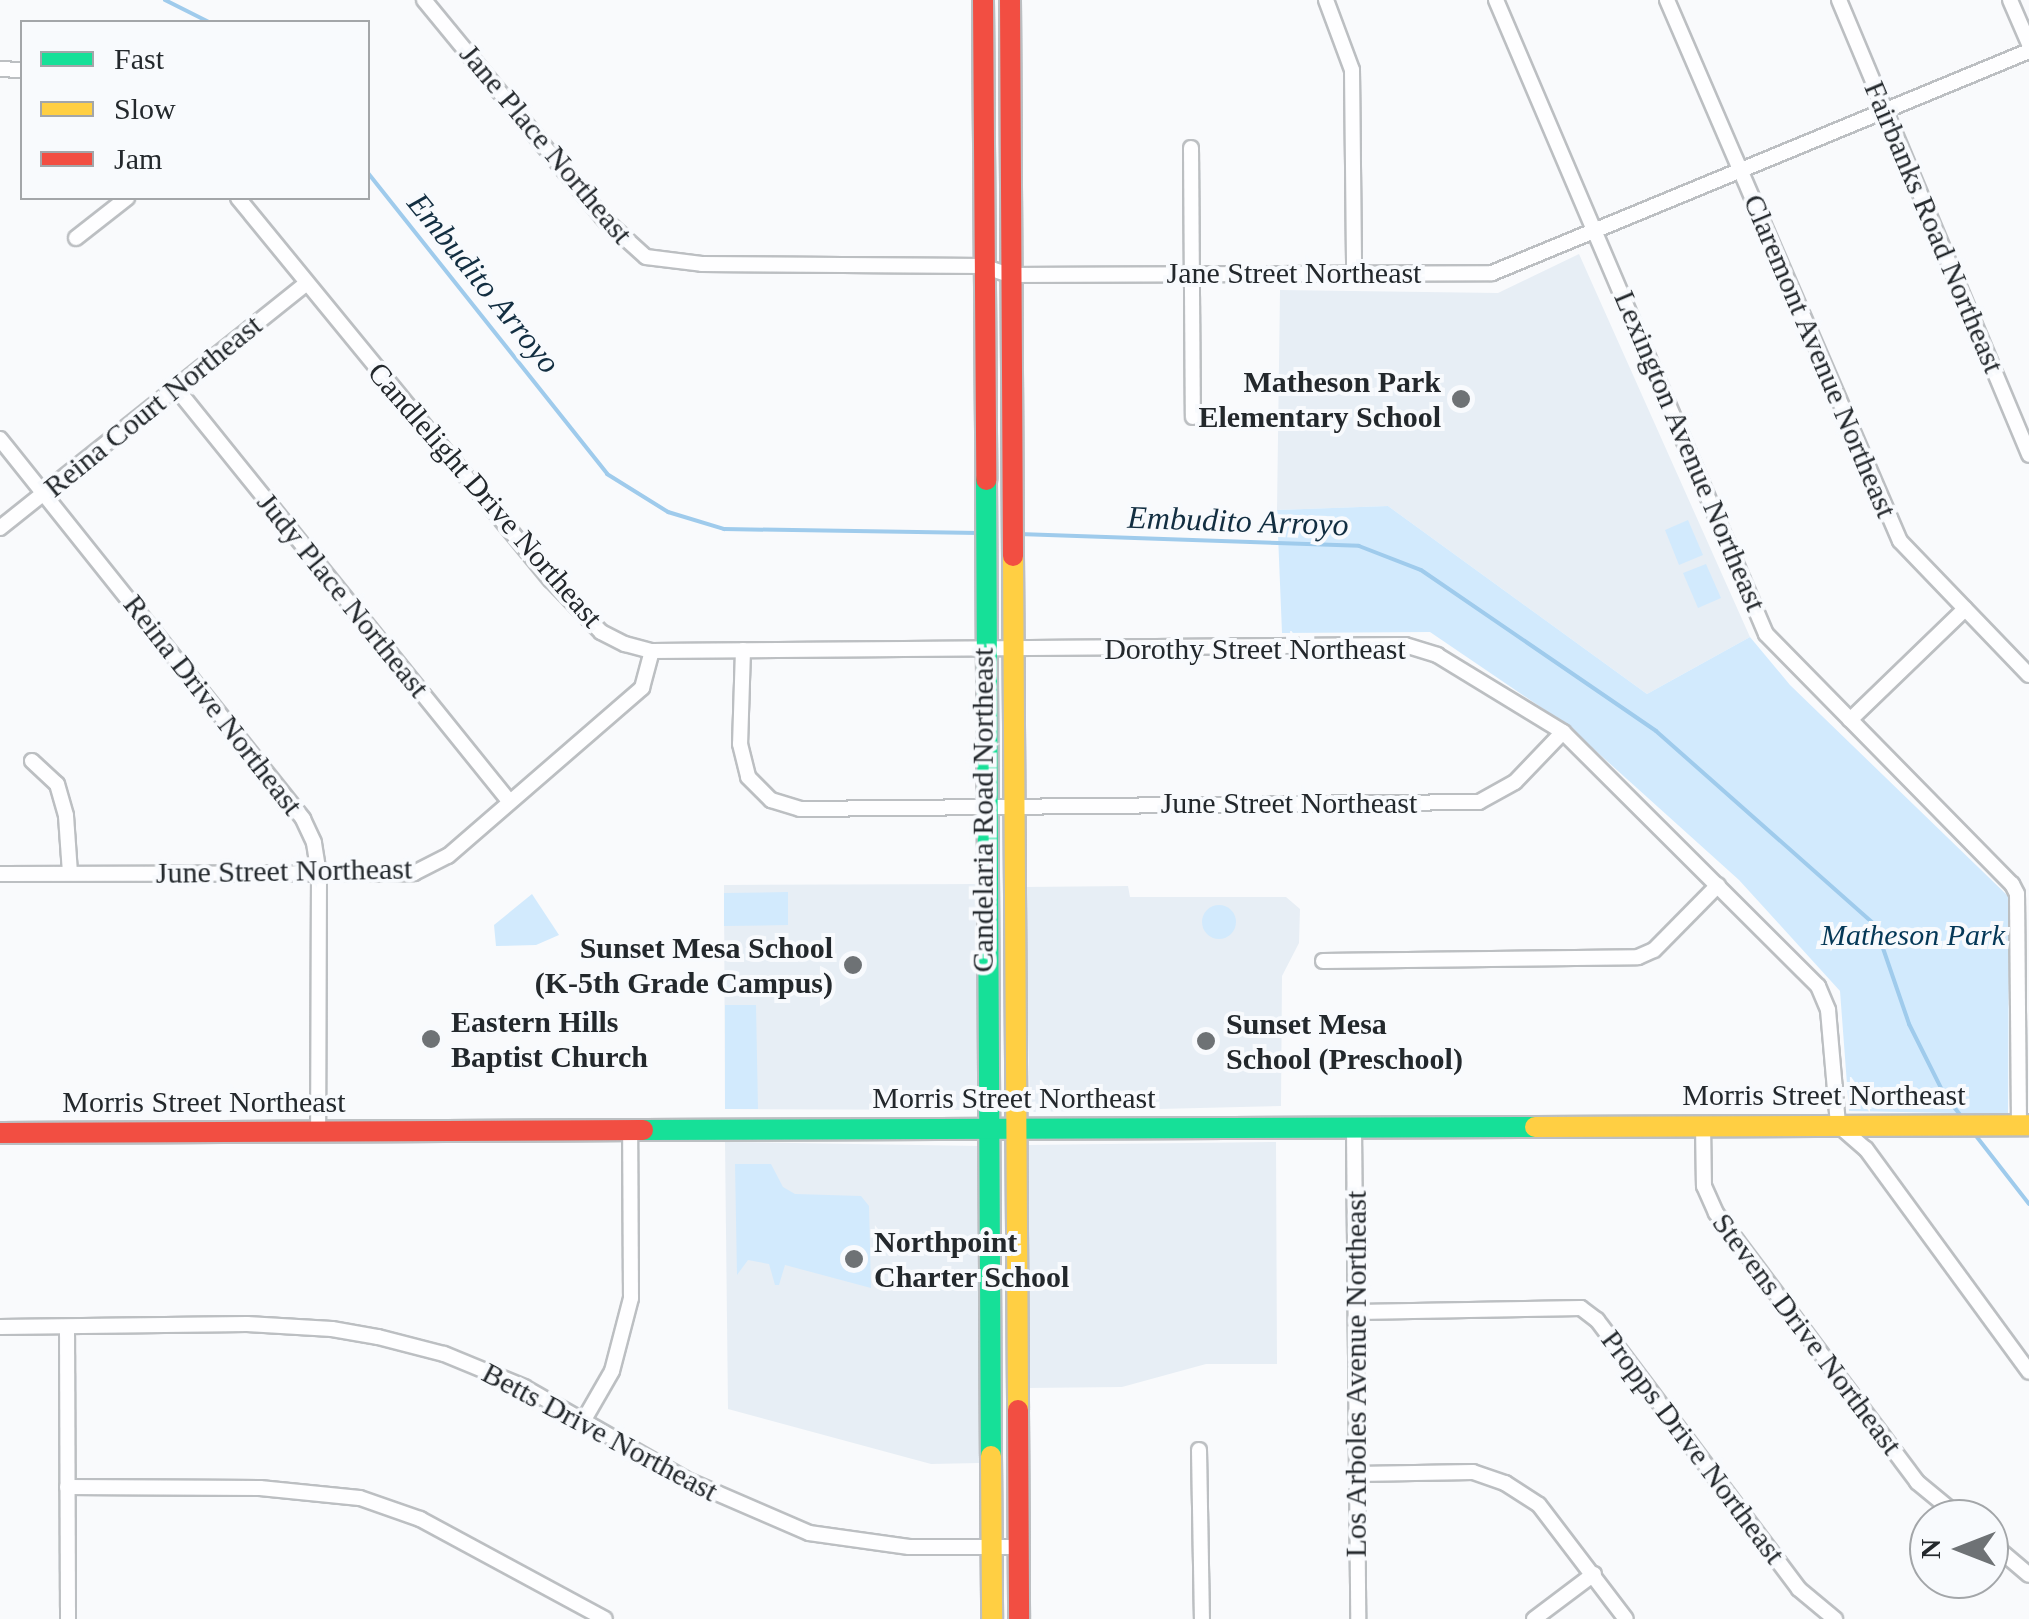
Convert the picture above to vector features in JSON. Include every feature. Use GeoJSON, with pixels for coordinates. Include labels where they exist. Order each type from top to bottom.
{"type":"FeatureCollection","features":[{"type":"Feature","properties":{"kind":"main road","name":"Candelaria Road Northeast"},"geometry":{"type":"LineString","coordinates":[[983,0],[992,1619]]}},
{"type":"Feature","properties":{"kind":"main road","name":"Candelaria Road Northeast"},"geometry":{"type":"LineString","coordinates":[[1010,0],[1008,275],[1019,1619]]}},
{"type":"Feature","properties":{"kind":"main road","name":"Morris Street Northeast"},"geometry":{"type":"LineString","coordinates":[[0,1132],[2024,1125]]}},
{"type":"Feature","properties":{"kind":"street","name":"Jane Place Northeast"},"geometry":{"type":"LineString","coordinates":[[424,0],[605,220],[646,257],[702,264],[983,266]]}},
{"type":"Feature","properties":{"kind":"street"},"geometry":{"type":"LineString","coordinates":[[1326,0],[1352,70],[1354,272]]}},
{"type":"Feature","properties":{"kind":"street","name":"Lexington Avenue Northeast"},"geometry":{"type":"LineString","coordinates":[[1496,0],[1599,232],[1766,634],[2012,884],[2024,942],[2024,1125]]}},
{"type":"Feature","properties":{"kind":"street","name":"Claremont Avenue Northeast"},"geometry":{"type":"LineString","coordinates":[[1667,0],[1900,541],[2029,675]]}},
{"type":"Feature","properties":{"kind":"street","name":"Fairbanks Road Northeast"},"geometry":{"type":"LineString","coordinates":[[1839,0],[2029,455]]}},
{"type":"Feature","properties":{"kind":"street"},"geometry":{"type":"LineString","coordinates":[[2010,0],[2029,47]]}},
{"type":"Feature","properties":{"kind":"street","name":"Jane Street Northeast"},"geometry":{"type":"LineString","coordinates":[[983,266],[1008,275],[1492,273],[1740,173],[2029,47]]}},
{"type":"Feature","properties":{"kind":"street"},"geometry":{"type":"LineString","coordinates":[[1191,148],[1192,417]]}},
{"type":"Feature","properties":{"kind":"street"},"geometry":{"type":"LineString","coordinates":[[76,238],[124,200]]}},
{"type":"Feature","properties":{"kind":"street","name":"Candlelight Drive Northeast"},"geometry":{"type":"LineString","coordinates":[[240,200],[564,594],[601,632],[652,651],[985,650]]}},
{"type":"Feature","properties":{"kind":"street","name":"Reina Court Northeast"},"geometry":{"type":"LineString","coordinates":[[0,528],[306,284]]}},
{"type":"Feature","properties":{"kind":"street","name":"Judy Place Northeast"},"geometry":{"type":"LineString","coordinates":[[176,388],[509,802]]}},
{"type":"Feature","properties":{"kind":"street","name":"Reina Drive Northeast"},"geometry":{"type":"LineString","coordinates":[[0,439],[304,820],[314,843],[319,875],[318,1132]]}},
{"type":"Feature","properties":{"kind":"street"},"geometry":{"type":"LineString","coordinates":[[1850,720],[1965,608]]}},
{"type":"Feature","properties":{"kind":"street","name":"Dorothy Street Northeast"},"geometry":{"type":"LineString","coordinates":[[985,650],[1405,645],[1437,655],[1563,732]]}},
{"type":"Feature","properties":{"kind":"street","name":"June Street Northeast"},"geometry":{"type":"LineString","coordinates":[[743,650],[742,759],[748,776],[771,800],[800,809],[1479,802],[1515,782],[1563,732]]}},
{"type":"Feature","properties":{"kind":"street","name":"June Street Northeast"},"geometry":{"type":"LineString","coordinates":[[0,874],[398,875],[428,868],[448,856],[642,688],[652,651]]}},
{"type":"Feature","properties":{"kind":"street"},"geometry":{"type":"LineString","coordinates":[[1563,732],[1818,986],[1828,1010],[1838,1124],[1866,1149],[2029,1372]]}},
{"type":"Feature","properties":{"kind":"street"},"geometry":{"type":"LineString","coordinates":[[32,761],[58,784],[66,816],[70,873]]}},
{"type":"Feature","properties":{"kind":"street"},"geometry":{"type":"LineString","coordinates":[[1323,961],[1638,957],[1654,950],[1718,885]]}},
{"type":"Feature","properties":{"kind":"street","name":"Stevens Drive Northeast"},"geometry":{"type":"LineString","coordinates":[[1702,1125],[1704,1186],[1716,1213],[1917,1482],[1938,1499]]}},
{"type":"Feature","properties":{"kind":"street"},"geometry":{"type":"LineString","coordinates":[[584,1418],[612,1371],[631,1298],[630,1128]]}},
{"type":"Feature","properties":{"kind":"street","name":"Los Arboles Avenue Northeast"},"geometry":{"type":"LineString","coordinates":[[1354,1128],[1358,1619]]}},
{"type":"Feature","properties":{"kind":"street","name":"Propps Drive Northeast"},"geometry":{"type":"LineString","coordinates":[[1356,1312],[1581,1308],[1598,1320],[1799,1588],[1835,1619]]}},
{"type":"Feature","properties":{"kind":"street","name":"Betts Drive Northeast"},"geometry":{"type":"LineString","coordinates":[[0,1327],[247,1324],[356,1333],[444,1354],[584,1418],[689,1480],[809,1533],[909,1548],[1018,1548]]}},
{"type":"Feature","properties":{"kind":"street"},"geometry":{"type":"LineString","coordinates":[[67,1327],[68,1619]]}},
{"type":"Feature","properties":{"kind":"street"},"geometry":{"type":"LineString","coordinates":[[1199,1450],[1202,1619]]}},
{"type":"Feature","properties":{"kind":"street"},"geometry":{"type":"LineString","coordinates":[[1357,1474],[1474,1472],[1505,1483],[1539,1505],[1626,1619]]}},
{"type":"Feature","properties":{"kind":"street"},"geometry":{"type":"LineString","coordinates":[[67,1488],[260,1488],[360,1498],[420,1519],[604,1619]]}},
{"type":"Feature","properties":{"kind":"street"},"geometry":{"type":"LineString","coordinates":[[2009,1558],[2029,1574]]}},
{"type":"Feature","properties":{"kind":"street"},"geometry":{"type":"LineString","coordinates":[[1534,1619],[1594,1574]]}},
{"type":"Feature","properties":{"kind":"shaded area","name":"Matheson Park Elementary School"},"geometry":{"type":"Polygon","coordinates":[[[1579,254],[1750,637],[1647,694],[1388,506],[1277,510],[1280,290],[1498,293],[1579,254]]]}},
{"type":"Feature","properties":{"kind":"shaded area","name":"Sunset Mesa School (K-5th Grade Campus)"},"geometry":{"type":"Polygon","coordinates":[[[981,884],[984,1110],[725,1109],[724,885],[981,884]]]}},
{"type":"Feature","properties":{"kind":"shaded area"},"geometry":{"type":"Polygon","coordinates":[[[1128,886],[1130,897],[1286,897],[1300,909],[1299,943],[1282,976],[1281,1106],[1034,1112],[1030,1108],[1024,887],[1128,886]]]}},
{"type":"Feature","properties":{"kind":"shaded area","name":"Northpoint Charter School"},"geometry":{"type":"Polygon","coordinates":[[[725,1142],[980,1146],[979,1463],[931,1464],[728,1409],[725,1142]]]}},
{"type":"Feature","properties":{"kind":"shaded area"},"geometry":{"type":"Polygon","coordinates":[[[1276,1142],[1277,1364],[1206,1364],[1122,1387],[1027,1388],[1027,1145],[1276,1142]]]}},
{"type":"Feature","properties":{"kind":"green space","name":"Matheson Park"},"geometry":{"type":"Polygon","coordinates":[[[1388,506],[1647,694],[1750,637],[1790,685],[2009,897],[2008,1114],[1849,1111],[1840,991],[1739,880],[1567,725],[1430,632],[1282,633],[1277,510],[1388,506]]]}},
{"type":"Feature","properties":{"kind":"green space"},"geometry":{"type":"Polygon","coordinates":[[[1688,520],[1703,555],[1679,565],[1665,530],[1688,520]]]}},
{"type":"Feature","properties":{"kind":"green space"},"geometry":{"type":"Polygon","coordinates":[[[1706,564],[1721,598],[1698,608],[1683,573],[1706,564]]]}},
{"type":"Feature","properties":{"kind":"green space"},"geometry":{"type":"Polygon","coordinates":[[[788,892],[788,925],[724,926],[724,893],[788,892]]]}},
{"type":"Feature","properties":{"kind":"green space"},"geometry":{"type":"Polygon","coordinates":[[[532,894],[559,935],[536,945],[496,946],[494,925],[532,894]]]}},
{"type":"Feature","properties":{"kind":"green space"},"geometry":{"type":"Polygon","coordinates":[[[1219,905],[1231,910],[1236,922],[1231,934],[1219,939],[1207,934],[1202,922],[1207,910],[1219,905]]]}},
{"type":"Feature","properties":{"kind":"green space"},"geometry":{"type":"Polygon","coordinates":[[[725,1005],[756,1005],[758,1109],[725,1109],[725,1005]]]}},
{"type":"Feature","properties":{"kind":"green space"},"geometry":{"type":"Polygon","coordinates":[[[735,1164],[771,1164],[783,1187],[795,1194],[861,1196],[869,1206],[871,1288],[785,1265],[779,1285],[775,1285],[769,1264],[748,1260],[737,1275],[735,1164]]]}},
{"type":"Feature","properties":{"kind":"waterway","name":"Embudito Arroyo"},"geometry":{"type":"LineString","coordinates":[[165,0],[205,20]]}},
{"type":"Feature","properties":{"kind":"waterway","name":"Embudito Arroyo"},"geometry":{"type":"LineString","coordinates":[[370,176],[607,474],[668,512],[724,529],[979,533]]}},
{"type":"Feature","properties":{"kind":"waterway","name":"Embudito Arroyo"},"geometry":{"type":"LineString","coordinates":[[1019,534],[1359,546],[1421,570],[1656,731],[1875,925],[1909,1024],[1945,1096],[1961,1116]]}},
{"type":"Feature","properties":{"kind":"waterway","name":"Embudito Arroyo"},"geometry":{"type":"LineString","coordinates":[[1973,1132],[2029,1204]]}},
{"type":"Feature","properties":{"kind":"traffic: fast"},"geometry":{"type":"LineString","coordinates":[[986,480],[991,1456]]}},
{"type":"Feature","properties":{"kind":"traffic: fast"},"geometry":{"type":"LineString","coordinates":[[643,1130],[1535,1127]]}},
{"type":"Feature","properties":{"kind":"traffic: slow"},"geometry":{"type":"LineString","coordinates":[[1013,556],[1018,1410]]}},
{"type":"Feature","properties":{"kind":"traffic: slow"},"geometry":{"type":"LineString","coordinates":[[1535,1127],[2029,1125]]}},
{"type":"Feature","properties":{"kind":"traffic: slow"},"geometry":{"type":"LineString","coordinates":[[991,1456],[992,1619]]}},
{"type":"Feature","properties":{"kind":"traffic: jam"},"geometry":{"type":"LineString","coordinates":[[983,0],[986,480]]}},
{"type":"Feature","properties":{"kind":"traffic: jam"},"geometry":{"type":"LineString","coordinates":[[1010,0],[1013,556]]}},
{"type":"Feature","properties":{"kind":"traffic: jam"},"geometry":{"type":"LineString","coordinates":[[0,1133],[643,1130]]}},
{"type":"Feature","properties":{"kind":"traffic: jam"},"geometry":{"type":"LineString","coordinates":[[1018,1410],[1019,1619]]}},
{"type":"Feature","properties":{"kind":"place","name":"Matheson Park Elementary School"},"geometry":{"type":"Point","coordinates":[1461,399]}},
{"type":"Feature","properties":{"kind":"place","name":"Sunset Mesa School (K-5th Grade Campus)"},"geometry":{"type":"Point","coordinates":[853,965]}},
{"type":"Feature","properties":{"kind":"place","name":"Eastern Hills Baptist Church"},"geometry":{"type":"Point","coordinates":[431,1039]}},
{"type":"Feature","properties":{"kind":"place","name":"Sunset Mesa School (Preschool)"},"geometry":{"type":"Point","coordinates":[1206,1041]}},
{"type":"Feature","properties":{"kind":"place","name":"Northpoint Charter School"},"geometry":{"type":"Point","coordinates":[854,1259]}}]}
